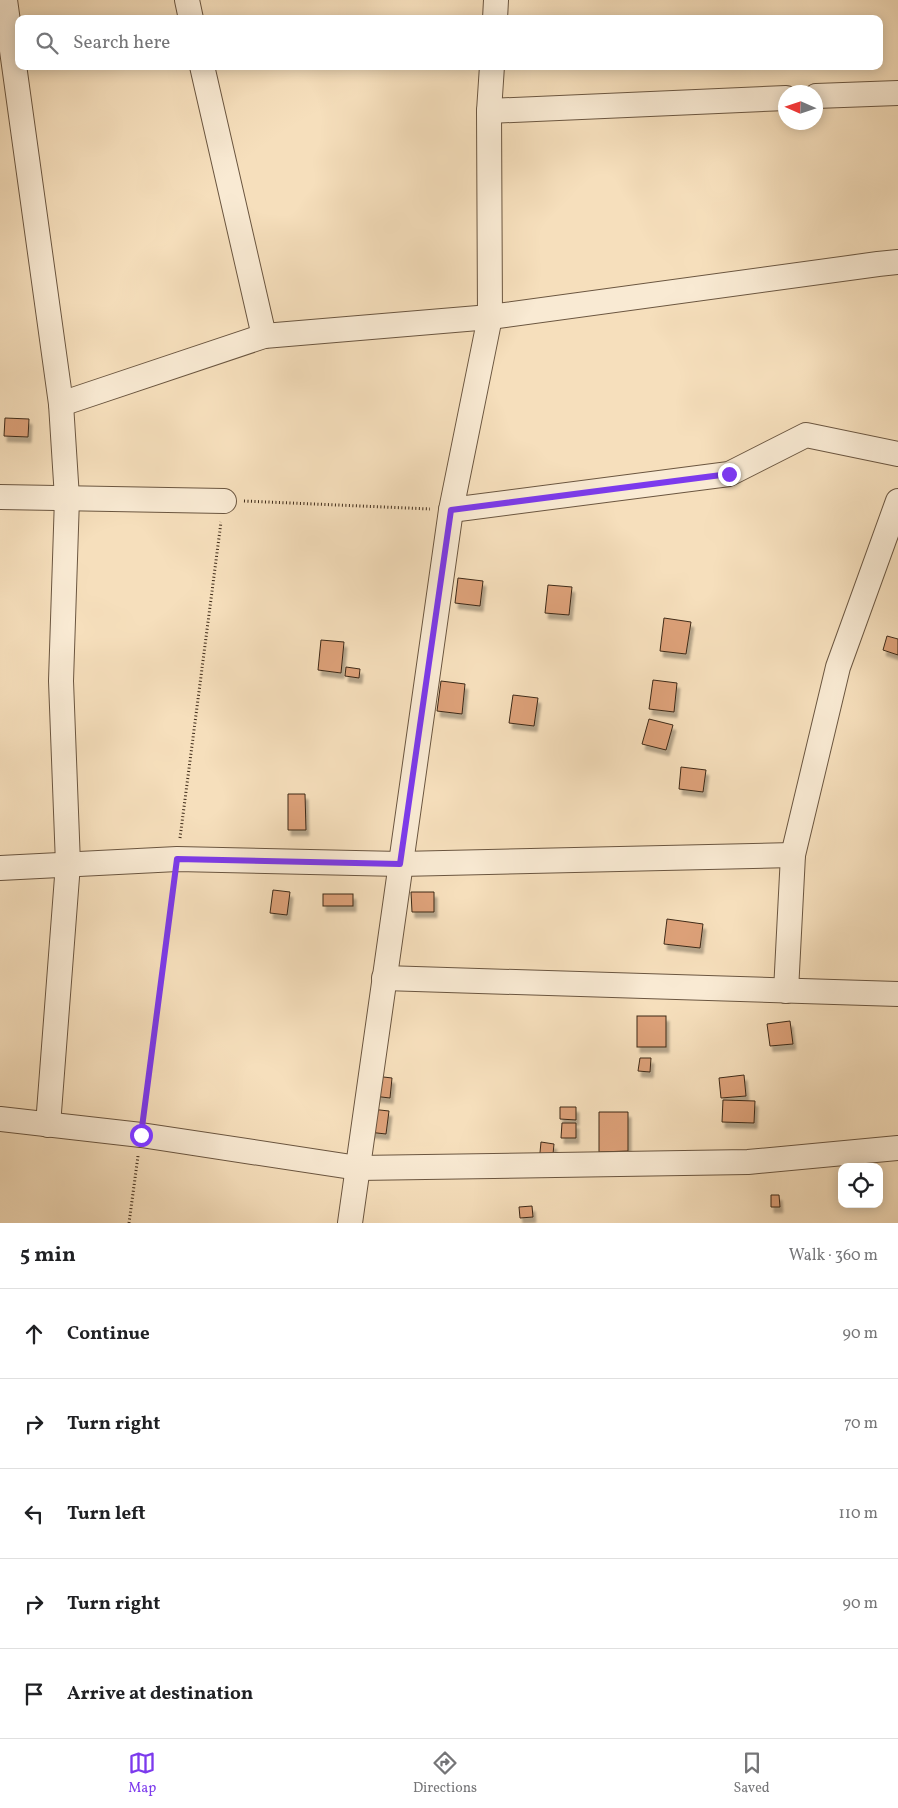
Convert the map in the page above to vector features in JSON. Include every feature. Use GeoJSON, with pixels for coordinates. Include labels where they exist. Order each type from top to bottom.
{"type":"FeatureCollection","features":[{"type":"Feature","properties":{"kind":"street"},"geometry":{"type":"LineString","coordinates":[[5,0],[61,404],[67,498],[61,681],[68,864],[48,1125]]}},
{"type":"Feature","properties":{"kind":"street"},"geometry":{"type":"LineString","coordinates":[[187,0],[190,15]]}},
{"type":"Feature","properties":{"kind":"street"},"geometry":{"type":"LineString","coordinates":[[495,15],[496,0]]}},
{"type":"Feature","properties":{"kind":"street"},"geometry":{"type":"LineString","coordinates":[[203,70],[264,336]]}},
{"type":"Feature","properties":{"kind":"street"},"geometry":{"type":"LineString","coordinates":[[350,1223],[451,510],[490,317],[489,111],[492,70]]}},
{"type":"Feature","properties":{"kind":"street"},"geometry":{"type":"LineString","coordinates":[[823,96],[898,93]]}},
{"type":"Feature","properties":{"kind":"street"},"geometry":{"type":"LineString","coordinates":[[489,111],[778,98]]}},
{"type":"Feature","properties":{"kind":"street"},"geometry":{"type":"LineString","coordinates":[[61,404],[264,336],[490,317],[898,262]]}},
{"type":"Feature","properties":{"kind":"street"},"geometry":{"type":"LineString","coordinates":[[451,510],[729,474],[806,435],[898,454]]}},
{"type":"Feature","properties":{"kind":"street"},"geometry":{"type":"LineString","coordinates":[[0,497],[224,501]]}},
{"type":"Feature","properties":{"kind":"street"},"geometry":{"type":"LineString","coordinates":[[786,991],[793,856],[838,666],[898,501]]}},
{"type":"Feature","properties":{"kind":"street"},"geometry":{"type":"LineString","coordinates":[[0,868],[177,859],[400,864],[793,856]]}},
{"type":"Feature","properties":{"kind":"street"},"geometry":{"type":"LineString","coordinates":[[384,978],[898,994]]}},
{"type":"Feature","properties":{"kind":"street"},"geometry":{"type":"LineString","coordinates":[[0,1119],[141,1135],[358,1168],[748,1162],[898,1148]]}},
{"type":"Feature","properties":{"kind":"path"},"geometry":{"type":"LineString","coordinates":[[129,1223],[224,501],[451,510]]}},
{"type":"Feature","properties":{"kind":"building"},"geometry":{"type":"Polygon","coordinates":[[[5,418],[29,419],[28,437],[4,436],[5,418]]]}},
{"type":"Feature","properties":{"kind":"building"},"geometry":{"type":"Polygon","coordinates":[[[458,578],[483,581],[480,606],[455,603],[458,578]]]}},
{"type":"Feature","properties":{"kind":"building"},"geometry":{"type":"Polygon","coordinates":[[[548,585],[572,587],[569,615],[545,613],[548,585]]]}},
{"type":"Feature","properties":{"kind":"building"},"geometry":{"type":"Polygon","coordinates":[[[664,618],[691,622],[686,654],[660,651],[664,618]]]}},
{"type":"Feature","properties":{"kind":"building"},"geometry":{"type":"Polygon","coordinates":[[[887,636],[898,639],[898,655],[883,650],[887,636]]]}},
{"type":"Feature","properties":{"kind":"building"},"geometry":{"type":"Polygon","coordinates":[[[321,640],[344,642],[341,673],[318,670],[321,640]]]}},
{"type":"Feature","properties":{"kind":"building"},"geometry":{"type":"Polygon","coordinates":[[[346,667],[360,669],[359,678],[345,676],[346,667]]]}},
{"type":"Feature","properties":{"kind":"building"},"geometry":{"type":"Polygon","coordinates":[[[653,680],[677,683],[674,712],[649,709],[653,680]]]}},
{"type":"Feature","properties":{"kind":"building"},"geometry":{"type":"Polygon","coordinates":[[[441,681],[465,684],[462,714],[437,711],[441,681]]]}},
{"type":"Feature","properties":{"kind":"building"},"geometry":{"type":"Polygon","coordinates":[[[513,695],[538,698],[534,726],[509,723],[513,695]]]}},
{"type":"Feature","properties":{"kind":"building"},"geometry":{"type":"Polygon","coordinates":[[[649,719],[673,725],[666,750],[642,744],[649,719]]]}},
{"type":"Feature","properties":{"kind":"building"},"geometry":{"type":"Polygon","coordinates":[[[681,767],[706,770],[703,792],[679,789],[681,767]]]}},
{"type":"Feature","properties":{"kind":"building"},"geometry":{"type":"Polygon","coordinates":[[[288,794],[305,794],[306,830],[288,830],[288,794]]]}},
{"type":"Feature","properties":{"kind":"building"},"geometry":{"type":"Polygon","coordinates":[[[273,890],[290,892],[287,915],[270,913],[273,890]]]}},
{"type":"Feature","properties":{"kind":"building"},"geometry":{"type":"Polygon","coordinates":[[[411,892],[434,892],[434,912],[412,912],[411,892]]]}},
{"type":"Feature","properties":{"kind":"building"},"geometry":{"type":"Polygon","coordinates":[[[323,894],[353,894],[353,906],[323,906],[323,894]]]}},
{"type":"Feature","properties":{"kind":"building"},"geometry":{"type":"Polygon","coordinates":[[[667,919],[703,924],[700,948],[664,944],[667,919]]]}},
{"type":"Feature","properties":{"kind":"building"},"geometry":{"type":"Polygon","coordinates":[[[637,1016],[666,1016],[666,1047],[637,1047],[637,1016]]]}},
{"type":"Feature","properties":{"kind":"building"},"geometry":{"type":"Polygon","coordinates":[[[790,1021],[793,1044],[770,1046],[767,1024],[790,1021]]]}},
{"type":"Feature","properties":{"kind":"building"},"geometry":{"type":"Polygon","coordinates":[[[640,1058],[651,1058],[650,1072],[638,1071],[640,1058]]]}},
{"type":"Feature","properties":{"kind":"building"},"geometry":{"type":"Polygon","coordinates":[[[744,1075],[746,1096],[721,1098],[719,1078],[744,1075]]]}},
{"type":"Feature","properties":{"kind":"building"},"geometry":{"type":"Polygon","coordinates":[[[375,1076],[392,1078],[390,1098],[373,1096],[375,1076]]]}},
{"type":"Feature","properties":{"kind":"building"},"geometry":{"type":"Polygon","coordinates":[[[723,1100],[755,1101],[754,1123],[722,1122],[723,1100]]]}},
{"type":"Feature","properties":{"kind":"building"},"geometry":{"type":"Polygon","coordinates":[[[560,1107],[576,1107],[576,1120],[560,1119],[560,1107]]]}},
{"type":"Feature","properties":{"kind":"building"},"geometry":{"type":"Polygon","coordinates":[[[371,1109],[389,1111],[386,1134],[368,1132],[371,1109]]]}},
{"type":"Feature","properties":{"kind":"building"},"geometry":{"type":"Polygon","coordinates":[[[599,1112],[628,1112],[628,1151],[599,1152],[599,1112]]]}},
{"type":"Feature","properties":{"kind":"building"},"geometry":{"type":"Polygon","coordinates":[[[562,1123],[576,1123],[576,1138],[561,1138],[562,1123]]]}},
{"type":"Feature","properties":{"kind":"building"},"geometry":{"type":"Polygon","coordinates":[[[541,1142],[554,1144],[552,1164],[539,1163],[541,1142]]]}},
{"type":"Feature","properties":{"kind":"building"},"geometry":{"type":"Polygon","coordinates":[[[771,1195],[779,1195],[780,1207],[771,1207],[771,1195]]]}},
{"type":"Feature","properties":{"kind":"building"},"geometry":{"type":"Polygon","coordinates":[[[532,1206],[533,1217],[520,1218],[519,1207],[532,1206]]]}},
{"type":"Feature","properties":{"kind":"route"},"geometry":{"type":"LineString","coordinates":[[141,1135],[177,859],[400,864],[451,510],[729,474]]}}]}
